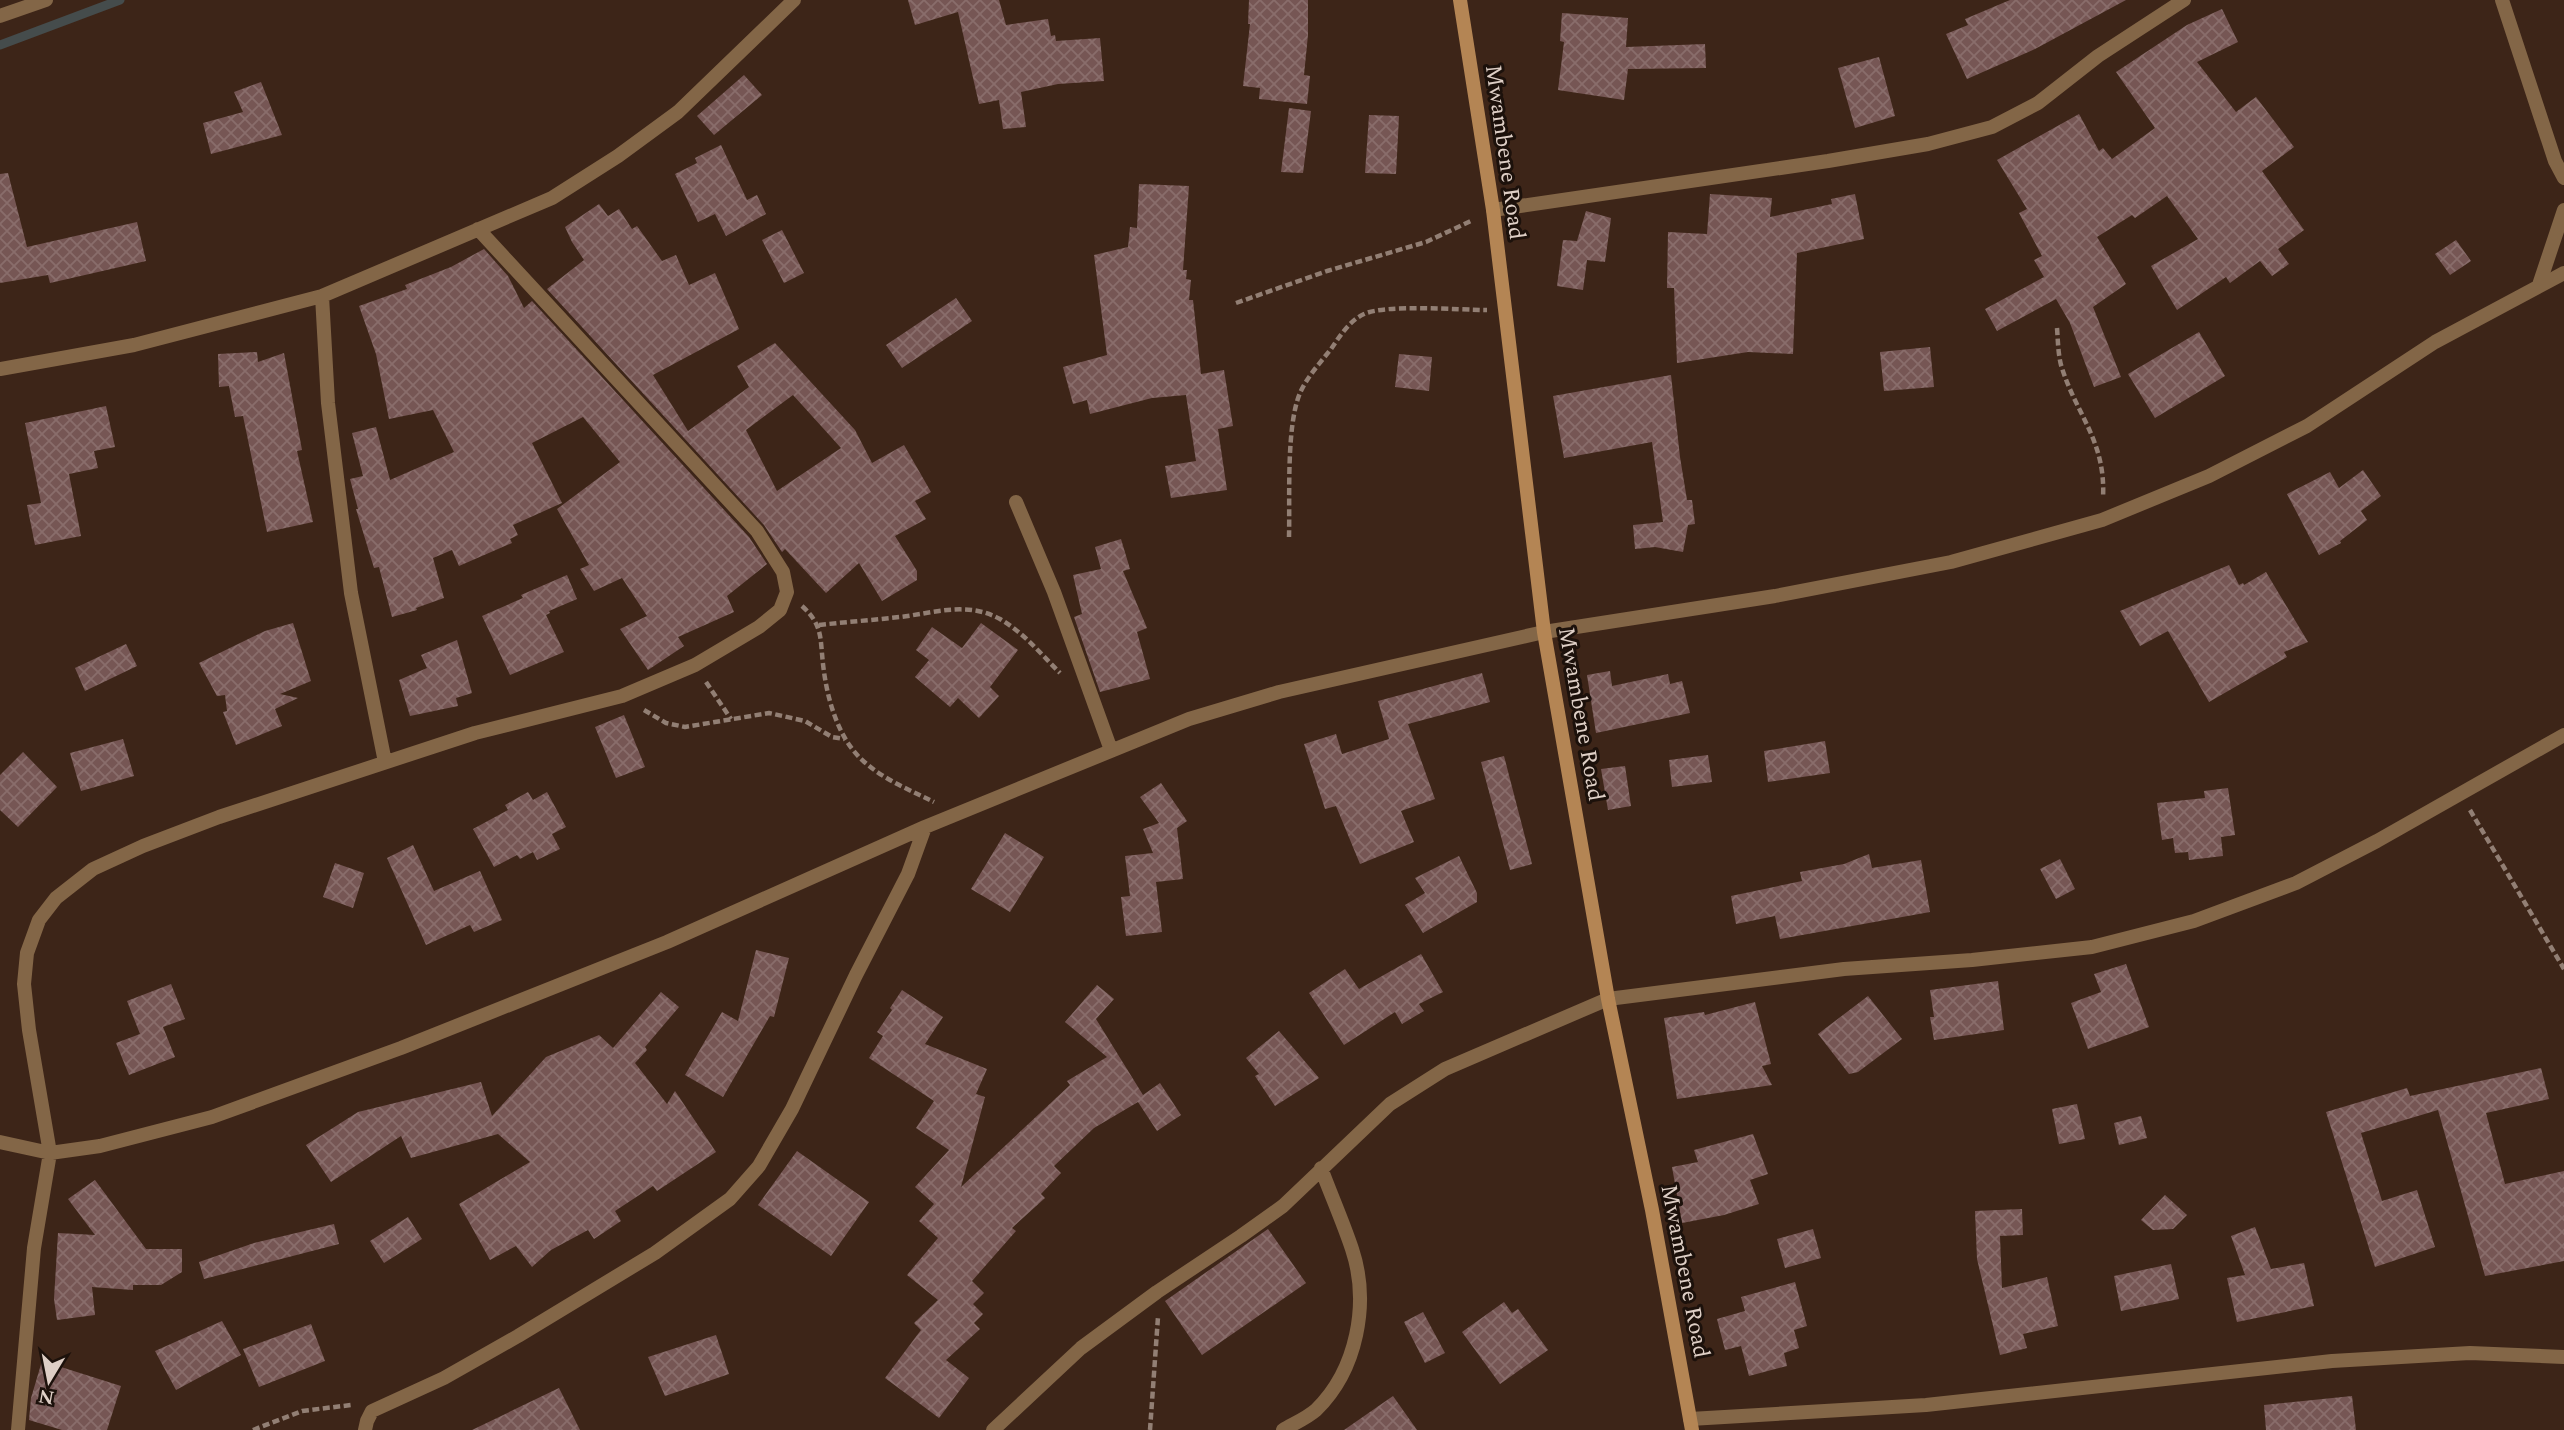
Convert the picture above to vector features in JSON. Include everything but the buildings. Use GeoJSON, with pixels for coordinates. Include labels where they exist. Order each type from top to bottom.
{"type":"FeatureCollection","features":[{"type":"Feature","properties":{"kind":"street"},"geometry":{"type":"LineString","coordinates":[[0,16],[46,0]]}},
{"type":"Feature","properties":{"kind":"street"},"geometry":{"type":"LineString","coordinates":[[0,369],[134,345],[322,296],[552,198],[618,156],[678,112],[794,0]]}},
{"type":"Feature","properties":{"kind":"street","name":"Mwambene Road"},"geometry":{"type":"LineString","coordinates":[[1460,0],[1493,211],[1544,632],[1608,999],[1652,1210],[1691,1424]]}},
{"type":"Feature","properties":{"kind":"street"},"geometry":{"type":"LineString","coordinates":[[1493,211],[1828,161],[1928,144],[1992,127],[2038,103],[2098,56],[2184,0]]}},
{"type":"Feature","properties":{"kind":"street"},"geometry":{"type":"LineString","coordinates":[[2502,0],[2555,161],[2564,178]]}},
{"type":"Feature","properties":{"kind":"street"},"geometry":{"type":"LineString","coordinates":[[2539,285],[2564,210]]}},
{"type":"Feature","properties":{"kind":"street"},"geometry":{"type":"LineString","coordinates":[[18,1430],[34,1248],[50,1153],[24,984],[27,953],[39,920],[56,898],[93,869],[143,846],[269,800],[475,733],[622,695],[695,666],[760,627],[780,610],[787,592],[783,572],[757,531],[478,229]]}},
{"type":"Feature","properties":{"kind":"street"},"geometry":{"type":"LineString","coordinates":[[0,1142],[50,1153],[100,1146],[212,1117],[401,1048],[667,942],[925,827],[1111,750],[1189,719],[1279,692],[1544,632],[1774,596],[1951,562],[2102,520],[2209,476],[2307,426],[2435,342],[2564,273]]}},
{"type":"Feature","properties":{"kind":"street"},"geometry":{"type":"LineString","coordinates":[[322,296],[328,403],[351,593],[384,762]]}},
{"type":"Feature","properties":{"kind":"street"},"geometry":{"type":"LineString","coordinates":[[1016,502],[1054,592],[1111,750]]}},
{"type":"Feature","properties":{"kind":"street"},"geometry":{"type":"LineString","coordinates":[[993,1430],[1081,1348],[1157,1292],[1283,1206],[1390,1104],[1446,1069],[1608,999],[1844,969],[1972,960],[2092,947],[2194,921],[2296,883],[2564,735]]}},
{"type":"Feature","properties":{"kind":"street"},"geometry":{"type":"LineString","coordinates":[[365,1430],[372,1411],[444,1378],[518,1336],[655,1253],[730,1199],[759,1166],[792,1110],[856,975],[908,874],[925,827]]}},
{"type":"Feature","properties":{"kind":"street"},"geometry":{"type":"LineString","coordinates":[[1283,1430],[1315,1411],[1342,1377],[1357,1335],[1361,1288],[1355,1263],[1321,1168]]}},
{"type":"Feature","properties":{"kind":"street"},"geometry":{"type":"LineString","coordinates":[[1691,1424],[1926,1405],[2332,1361],[2470,1353],[2564,1357]]}},
{"type":"Feature","properties":{"kind":"path"},"geometry":{"type":"LineString","coordinates":[[1236,303],[1327,271],[1426,242],[1493,211]]}},
{"type":"Feature","properties":{"kind":"path"},"geometry":{"type":"LineString","coordinates":[[1289,537],[1293,417],[1300,393],[1310,376],[1349,324],[1364,314],[1388,310],[1505,310]]}},
{"type":"Feature","properties":{"kind":"path"},"geometry":{"type":"LineString","coordinates":[[2057,328],[2058,350],[2065,376],[2102,461],[2102,520]]}},
{"type":"Feature","properties":{"kind":"path"},"geometry":{"type":"LineString","coordinates":[[787,592],[819,625],[823,668],[832,708],[853,752],[869,766],[960,814]]}},
{"type":"Feature","properties":{"kind":"path"},"geometry":{"type":"LineString","coordinates":[[819,625],[941,610],[975,610],[999,619],[1016,631],[1059,673],[1092,696]]}},
{"type":"Feature","properties":{"kind":"path"},"geometry":{"type":"LineString","coordinates":[[695,666],[731,719]]}},
{"type":"Feature","properties":{"kind":"path"},"geometry":{"type":"LineString","coordinates":[[622,695],[675,726],[685,727],[769,713],[805,721],[832,737],[845,739]]}},
{"type":"Feature","properties":{"kind":"path"},"geometry":{"type":"LineString","coordinates":[[2460,794],[2564,969]]}},
{"type":"Feature","properties":{"kind":"path"},"geometry":{"type":"LineString","coordinates":[[1150,1430],[1158,1328],[1157,1292]]}},
{"type":"Feature","properties":{"kind":"path"},"geometry":{"type":"LineString","coordinates":[[253,1430],[302,1411],[327,1406],[350,1404],[372,1411]]}},
{"type":"Feature","properties":{"kind":"waterway"},"geometry":{"type":"LineString","coordinates":[[0,45],[120,0]]}}]}
